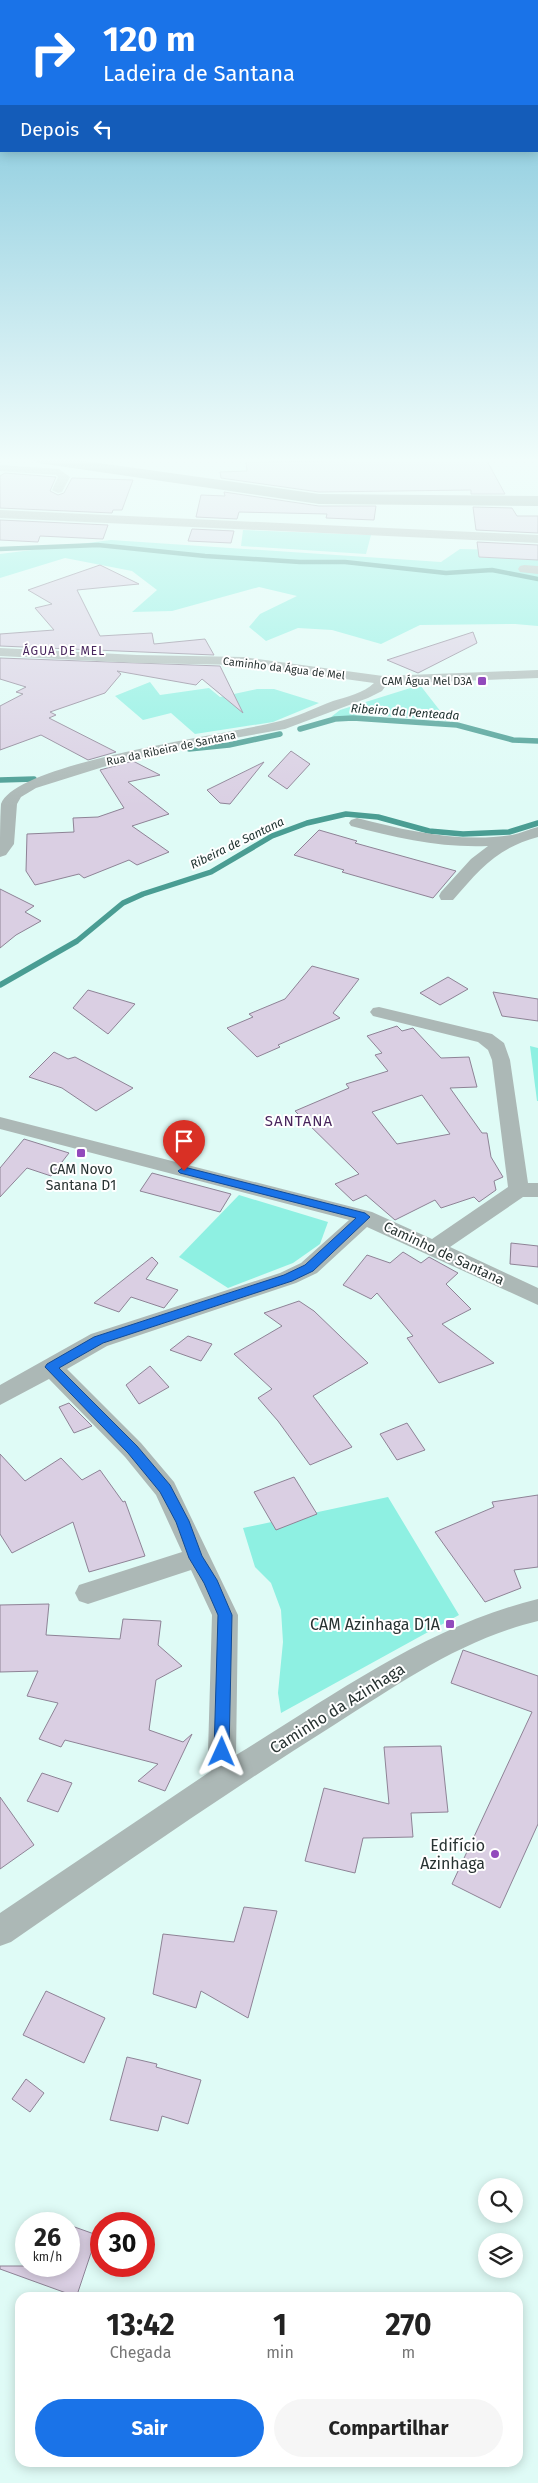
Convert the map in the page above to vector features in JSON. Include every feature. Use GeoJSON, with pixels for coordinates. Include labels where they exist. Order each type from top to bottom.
{"type":"FeatureCollection","features":[{"type":"Feature","properties":{"kind":"street","name":"Caminho da Água de Mel"},"geometry":{"type":"LineString","coordinates":[[0,652],[243,662],[383,680],[538,674]]}},
{"type":"Feature","properties":{"kind":"street","name":"Rua da Ribeira de Santana"},"geometry":{"type":"LineString","coordinates":[[0,852],[6,844],[9,804],[16,794],[32,785],[98,764],[174,745],[280,726],[363,695],[377,688],[383,680]]}},
{"type":"Feature","properties":{"kind":"street"},"geometry":{"type":"LineString","coordinates":[[357,823],[414,838],[452,842],[480,843],[538,832]]}},
{"type":"Feature","properties":{"kind":"street"},"geometry":{"type":"LineString","coordinates":[[447,896],[483,854],[510,838]]}},
{"type":"Feature","properties":{"kind":"street"},"geometry":{"type":"LineString","coordinates":[[379,1012],[485,1038],[497,1047],[501,1060],[528,1190],[434,1248]]}},
{"type":"Feature","properties":{"kind":"street","name":"Caminho de Santana"},"geometry":{"type":"LineString","coordinates":[[0,1123],[365,1217],[538,1297]]}},
{"type":"Feature","properties":{"kind":"street"},"geometry":{"type":"LineString","coordinates":[[0,1396],[99,1340],[288,1278],[309,1268],[365,1217]]}},
{"type":"Feature","properties":{"kind":"street"},"geometry":{"type":"LineString","coordinates":[[51,1367],[133,1450],[165,1488],[182,1521],[196,1558],[210,1580],[225,1615],[222,1752],[226,1777]]}},
{"type":"Feature","properties":{"kind":"street"},"geometry":{"type":"LineString","coordinates":[[88,1593],[196,1558]]}},
{"type":"Feature","properties":{"kind":"street","name":"Caminho da Azinhaga"},"geometry":{"type":"LineString","coordinates":[[0,1931],[226,1777],[436,1647],[505,1618],[538,1610]]}},
{"type":"Feature","properties":{"kind":"green space"},"geometry":{"type":"Polygon","coordinates":[[[0,575],[10,575],[0,578],[0,575]]]}},
{"type":"Feature","properties":{"kind":"green space"},"geometry":{"type":"Polygon","coordinates":[[[137,575],[538,575],[538,626],[515,624],[420,625],[381,644],[332,630],[298,628],[266,641],[249,627],[260,614],[297,596],[259,587],[172,611],[132,612],[157,590],[137,575]]]}},
{"type":"Feature","properties":{"kind":"green space"},"geometry":{"type":"Polygon","coordinates":[[[150,682],[160,695],[209,688],[220,697],[257,689],[274,689],[319,703],[273,722],[195,734],[171,713],[143,720],[115,696],[150,682]]]}},
{"type":"Feature","properties":{"kind":"green space"},"geometry":{"type":"Polygon","coordinates":[[[420,685],[448,721],[369,715],[331,717],[340,710],[420,685]]]}},
{"type":"Feature","properties":{"kind":"green space"},"geometry":{"type":"Polygon","coordinates":[[[530,1046],[538,1048],[538,1101],[537,1101],[530,1046]]]}},
{"type":"Feature","properties":{"kind":"green space"},"geometry":{"type":"Polygon","coordinates":[[[239,1195],[328,1222],[320,1244],[293,1263],[228,1288],[179,1257],[239,1195]]]}},
{"type":"Feature","properties":{"kind":"green space"},"geometry":{"type":"Polygon","coordinates":[[[388,1497],[459,1615],[281,1713],[278,1693],[283,1642],[281,1610],[271,1583],[255,1567],[243,1528],[388,1497]]]}},
{"type":"Feature","properties":{"kind":"building"},"geometry":{"type":"Polygon","coordinates":[[[72,575],[120,575],[139,584],[77,590],[100,636],[152,633],[154,644],[205,639],[214,655],[0,646],[0,634],[54,630],[35,608],[52,604],[28,590],[72,575]]]}},
{"type":"Feature","properties":{"kind":"building"},"geometry":{"type":"Polygon","coordinates":[[[473,632],[477,643],[418,673],[387,660],[473,632]]]}},
{"type":"Feature","properties":{"kind":"building"},"geometry":{"type":"Polygon","coordinates":[[[0,658],[220,666],[243,713],[202,679],[196,685],[117,671],[121,674],[105,693],[50,712],[56,715],[49,718],[116,752],[88,760],[41,735],[0,750],[0,706],[23,694],[16,692],[26,687],[0,679],[0,658]]]}},
{"type":"Feature","properties":{"kind":"building"},"geometry":{"type":"Polygon","coordinates":[[[291,751],[310,764],[287,789],[268,776],[291,751]]]}},
{"type":"Feature","properties":{"kind":"building"},"geometry":{"type":"Polygon","coordinates":[[[133,761],[160,775],[128,782],[169,814],[132,826],[169,852],[137,865],[129,860],[84,878],[79,874],[35,885],[26,871],[27,834],[74,832],[73,818],[98,817],[124,808],[100,770],[133,761]]]}},
{"type":"Feature","properties":{"kind":"building"},"geometry":{"type":"Polygon","coordinates":[[[264,762],[230,804],[220,803],[207,790],[264,762]]]}},
{"type":"Feature","properties":{"kind":"building"},"geometry":{"type":"Polygon","coordinates":[[[319,830],[357,841],[355,843],[456,871],[433,898],[342,872],[344,870],[294,855],[319,830]]]}},
{"type":"Feature","properties":{"kind":"building"},"geometry":{"type":"Polygon","coordinates":[[[0,889],[34,906],[25,912],[41,921],[16,935],[0,948],[0,889]]]}},
{"type":"Feature","properties":{"kind":"building"},"geometry":{"type":"Polygon","coordinates":[[[312,966],[359,979],[333,1013],[340,1018],[278,1045],[280,1047],[257,1057],[227,1028],[253,1017],[249,1014],[285,999],[312,966]]]}},
{"type":"Feature","properties":{"kind":"building"},"geometry":{"type":"Polygon","coordinates":[[[448,977],[468,989],[440,1005],[420,993],[448,977]]]}},
{"type":"Feature","properties":{"kind":"building"},"geometry":{"type":"Polygon","coordinates":[[[88,990],[135,1004],[108,1034],[73,1008],[88,990]]]}},
{"type":"Feature","properties":{"kind":"building"},"geometry":{"type":"Polygon","coordinates":[[[493,992],[538,999],[538,1021],[502,1016],[493,992]]]}},
{"type":"Feature","properties":{"kind":"building"},"geometry":{"type":"Polygon","coordinates":[[[397,1026],[402,1031],[413,1028],[441,1058],[469,1057],[477,1087],[450,1088],[482,1133],[487,1133],[491,1157],[503,1177],[494,1181],[496,1190],[479,1202],[474,1197],[441,1208],[435,1200],[395,1220],[366,1195],[353,1201],[335,1184],[359,1174],[295,1111],[349,1088],[346,1084],[388,1071],[375,1055],[382,1053],[367,1036],[397,1026]],[[422,1095],[372,1112],[397,1144],[450,1134],[422,1095]]]}},
{"type":"Feature","properties":{"kind":"building"},"geometry":{"type":"Polygon","coordinates":[[[54,1052],[68,1059],[75,1057],[133,1088],[96,1111],[62,1088],[29,1077],[54,1052]]]}},
{"type":"Feature","properties":{"kind":"building"},"geometry":{"type":"Polygon","coordinates":[[[24,1139],[69,1153],[51,1176],[27,1168],[0,1197],[0,1168],[24,1139]]]}},
{"type":"Feature","properties":{"kind":"building"},"geometry":{"type":"Polygon","coordinates":[[[152,1173],[231,1194],[220,1212],[140,1191],[152,1173]]]}},
{"type":"Feature","properties":{"kind":"building"},"geometry":{"type":"Polygon","coordinates":[[[511,1243],[538,1246],[538,1267],[510,1264],[511,1243]]]}},
{"type":"Feature","properties":{"kind":"building"},"geometry":{"type":"Polygon","coordinates":[[[403,1252],[421,1263],[429,1257],[458,1273],[446,1284],[471,1309],[442,1324],[494,1363],[439,1383],[407,1338],[413,1336],[377,1293],[371,1299],[343,1285],[367,1255],[390,1263],[403,1252]]]}},
{"type":"Feature","properties":{"kind":"building"},"geometry":{"type":"Polygon","coordinates":[[[152,1257],[158,1263],[146,1279],[178,1290],[164,1308],[131,1297],[119,1312],[94,1303],[152,1257]]]}},
{"type":"Feature","properties":{"kind":"building"},"geometry":{"type":"Polygon","coordinates":[[[299,1301],[314,1311],[368,1363],[313,1396],[352,1447],[310,1465],[278,1421],[258,1398],[272,1389],[234,1354],[282,1326],[264,1313],[299,1301]]]}},
{"type":"Feature","properties":{"kind":"building"},"geometry":{"type":"Polygon","coordinates":[[[188,1336],[212,1344],[201,1361],[170,1350],[188,1336]]]}},
{"type":"Feature","properties":{"kind":"building"},"geometry":{"type":"Polygon","coordinates":[[[150,1366],[169,1387],[139,1404],[126,1385],[150,1366]]]}},
{"type":"Feature","properties":{"kind":"building"},"geometry":{"type":"Polygon","coordinates":[[[69,1403],[92,1426],[74,1433],[59,1407],[69,1403]]]}},
{"type":"Feature","properties":{"kind":"building"},"geometry":{"type":"Polygon","coordinates":[[[407,1423],[425,1450],[397,1460],[380,1434],[407,1423]]]}},
{"type":"Feature","properties":{"kind":"building"},"geometry":{"type":"Polygon","coordinates":[[[0,1454],[25,1481],[61,1458],[82,1480],[100,1470],[123,1502],[125,1501],[145,1556],[89,1572],[73,1522],[12,1553],[0,1534],[0,1454]]]}},
{"type":"Feature","properties":{"kind":"building"},"geometry":{"type":"Polygon","coordinates":[[[294,1477],[317,1514],[276,1530],[254,1492],[294,1477]]]}},
{"type":"Feature","properties":{"kind":"building"},"geometry":{"type":"Polygon","coordinates":[[[538,1495],[538,1567],[514,1570],[521,1588],[485,1602],[435,1532],[494,1507],[492,1502],[538,1495]]]}},
{"type":"Feature","properties":{"kind":"building"},"geometry":{"type":"Polygon","coordinates":[[[49,1604],[46,1635],[120,1639],[123,1619],[161,1621],[158,1645],[182,1666],[156,1680],[149,1730],[183,1742],[192,1734],[165,1791],[138,1781],[158,1764],[65,1740],[61,1747],[39,1739],[58,1703],[27,1696],[38,1671],[0,1672],[0,1605],[49,1604]]]}},
{"type":"Feature","properties":{"kind":"building","name":"Edifício Azinhaga"},"geometry":{"type":"Polygon","coordinates":[[[463,1650],[538,1676],[538,1824],[500,1908],[452,1884],[532,1712],[451,1683],[463,1650]]]}},
{"type":"Feature","properties":{"kind":"building"},"geometry":{"type":"Polygon","coordinates":[[[441,1746],[448,1812],[411,1813],[413,1837],[363,1838],[355,1873],[305,1861],[324,1788],[389,1804],[384,1747],[441,1746]]]}},
{"type":"Feature","properties":{"kind":"building"},"geometry":{"type":"Polygon","coordinates":[[[42,1773],[72,1783],[58,1812],[27,1801],[42,1773]]]}},
{"type":"Feature","properties":{"kind":"building"},"geometry":{"type":"Polygon","coordinates":[[[0,1797],[34,1845],[0,1869],[0,1797]]]}},
{"type":"Feature","properties":{"kind":"building"},"geometry":{"type":"Polygon","coordinates":[[[244,1907],[277,1911],[248,2018],[201,1991],[196,2008],[153,1994],[163,1934],[234,1942],[244,1907]]]}},
{"type":"Feature","properties":{"kind":"building"},"geometry":{"type":"Polygon","coordinates":[[[46,1991],[105,2018],[84,2063],[23,2035],[46,1991]]]}},
{"type":"Feature","properties":{"kind":"building"},"geometry":{"type":"Polygon","coordinates":[[[127,2057],[157,2064],[156,2067],[201,2080],[188,2124],[162,2116],[158,2131],[110,2120],[127,2057]]]}},
{"type":"Feature","properties":{"kind":"building"},"geometry":{"type":"Polygon","coordinates":[[[26,2079],[44,2093],[30,2112],[12,2099],[26,2079]]]}},
{"type":"Feature","properties":{"kind":"building"},"geometry":{"type":"Polygon","coordinates":[[[80,2229],[90,2232],[90,2256],[78,2292],[63,2292],[22,2277],[80,2277],[80,2229]]]}},
{"type":"Feature","properties":{"kind":"building"},"geometry":{"type":"Polygon","coordinates":[[[0,2266],[15,2266],[15,2274],[0,2269],[0,2266]]]}},
{"type":"Feature","properties":{"kind":"waterway","name":"Ribeiro da Penteada"},"geometry":{"type":"LineString","coordinates":[[517,575],[538,579]]}},
{"type":"Feature","properties":{"kind":"waterway","name":"Ribeiro da Penteada"},"geometry":{"type":"LineString","coordinates":[[300,729],[335,719],[353,718],[457,725],[513,740],[538,741]]}},
{"type":"Feature","properties":{"kind":"waterway","name":"Ribeiro da Penteada"},"geometry":{"type":"LineString","coordinates":[[189,749],[229,745],[280,734]]}},
{"type":"Feature","properties":{"kind":"waterway","name":"Ribeiro da Penteada"},"geometry":{"type":"LineString","coordinates":[[0,780],[34,779]]}},
{"type":"Feature","properties":{"kind":"waterway","name":"Ribeira de Santana"},"geometry":{"type":"LineString","coordinates":[[0,985],[77,941],[123,903],[143,894],[211,872],[272,836],[307,823],[346,814],[378,817],[429,831],[463,834],[509,832],[538,823]]}},
{"type":"Feature","properties":{"kind":"place","name":"CAM Água Mel D3A"},"geometry":{"type":"Point","coordinates":[482,681]}},
{"type":"Feature","properties":{"kind":"place","name":"CAM Novo Santana D1"},"geometry":{"type":"Point","coordinates":[81,1153]}},
{"type":"Feature","properties":{"kind":"place","name":"CAM Azinhaga D1A"},"geometry":{"type":"Point","coordinates":[450,1624]}},
{"type":"Feature","properties":{"kind":"place","name":"Edifício Azinhaga"},"geometry":{"type":"Point","coordinates":[495,1854]}},
{"type":"Feature","properties":{"kind":"district","name":"ÁGUA DE MEL"},"geometry":{"type":"Point","coordinates":[64,651]}},
{"type":"Feature","properties":{"kind":"district","name":"SANTANA"},"geometry":{"type":"Point","coordinates":[299,1121]}},
{"type":"Feature","properties":{"kind":"route"},"geometry":{"type":"LineString","coordinates":[[184,1171],[365,1217],[327,1254],[309,1268],[288,1278],[156,1319],[99,1340],[51,1367],[133,1450],[165,1488],[182,1521],[196,1558],[210,1580],[225,1615],[222,1752]]}}]}
